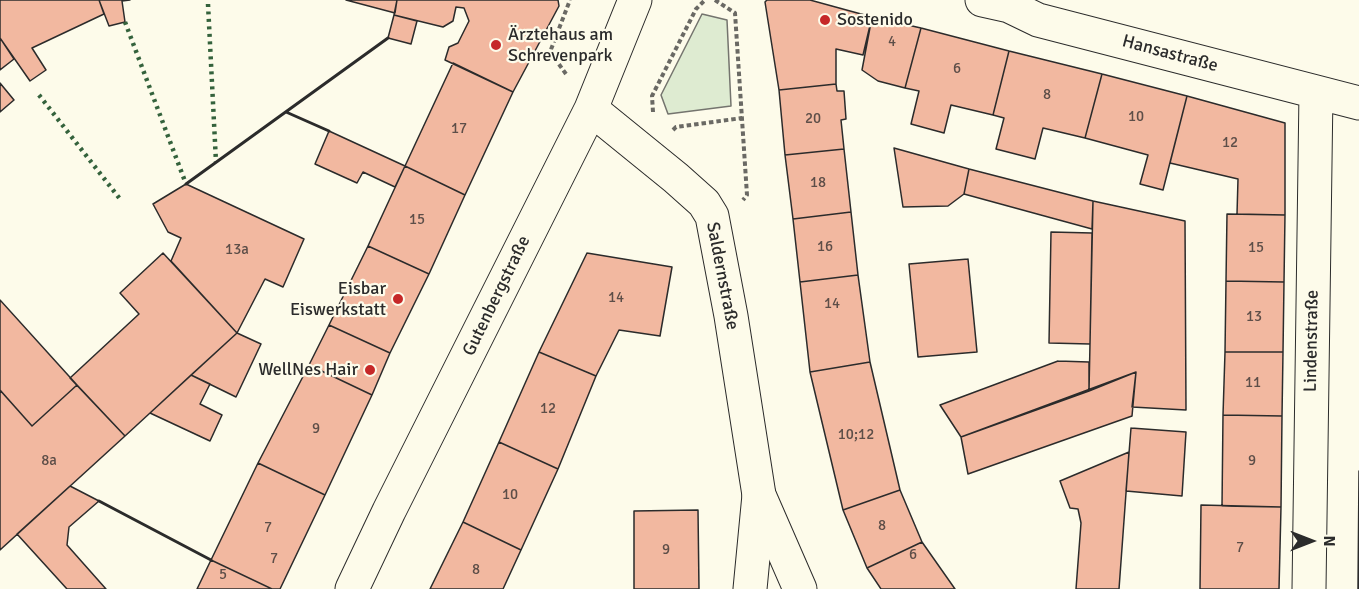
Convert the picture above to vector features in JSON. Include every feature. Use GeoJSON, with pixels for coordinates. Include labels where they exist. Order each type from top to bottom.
{"type":"FeatureCollection","features":[{"type":"Feature","properties":{"kind":"street","name":"Gutenbergstraße"},"geometry":{"type":"LineString","coordinates":[[352,589],[388,511],[591,109],[634,0]]}},
{"type":"Feature","properties":{"kind":"street","name":"Hansastraße"},"geometry":{"type":"LineString","coordinates":[[982,0],[1009,6],[1038,20],[1359,103]]}},
{"type":"Feature","properties":{"kind":"street","name":"Lindenstraße"},"geometry":{"type":"LineString","coordinates":[[1309,589],[1316,92]]}},
{"type":"Feature","properties":{"kind":"street","name":"Saldernstraße"},"geometry":{"type":"LineString","coordinates":[[591,109],[704,203],[711,216],[716,232],[759,495],[800,589]]}},
{"type":"Feature","properties":{"kind":"street","name":"Saldernstraße"},"geometry":{"type":"LineString","coordinates":[[750,589],[759,495]]}},
{"type":"Feature","properties":{"kind":"path"},"geometry":{"type":"LineString","coordinates":[[550,52],[570,0]]}},
{"type":"Feature","properties":{"kind":"path"},"geometry":{"type":"LineString","coordinates":[[654,118],[652,96],[696,9],[705,0]]}},
{"type":"Feature","properties":{"kind":"path"},"geometry":{"type":"LineString","coordinates":[[715,0],[735,13],[747,195],[716,232]]}},
{"type":"Feature","properties":{"kind":"path"},"geometry":{"type":"LineString","coordinates":[[669,133],[676,127],[742,118]]}},
{"type":"Feature","properties":{"kind":"green space"},"geometry":{"type":"Polygon","coordinates":[[[702,14],[727,20],[731,106],[668,114],[661,95],[702,14]]]}},
{"type":"Feature","properties":{"kind":"building"},"geometry":{"type":"Polygon","coordinates":[[[0,0],[99,0],[104,14],[32,48],[46,70],[30,81],[0,38],[0,0]]]}},
{"type":"Feature","properties":{"kind":"building"},"geometry":{"type":"Polygon","coordinates":[[[99,0],[130,0],[122,1],[125,22],[109,26],[99,0]]]}},
{"type":"Feature","properties":{"kind":"building"},"geometry":{"type":"Polygon","coordinates":[[[346,0],[397,0],[395,13],[346,0]]]}},
{"type":"Feature","properties":{"kind":"building","name":"Ärztehaus am Schrevenpark"},"geometry":{"type":"Polygon","coordinates":[[[397,0],[558,0],[559,6],[513,92],[445,60],[449,47],[458,43],[469,21],[464,8],[456,7],[453,21],[443,27],[394,15],[397,0]]]}},
{"type":"Feature","properties":{"kind":"building"},"geometry":{"type":"Polygon","coordinates":[[[767,0],[810,0],[872,17],[863,55],[836,49],[836,84],[779,90],[765,2],[767,0]]]}},
{"type":"Feature","properties":{"kind":"building"},"geometry":{"type":"Polygon","coordinates":[[[394,15],[417,21],[411,44],[388,38],[394,15]]]}},
{"type":"Feature","properties":{"kind":"building"},"geometry":{"type":"Polygon","coordinates":[[[872,17],[921,28],[905,88],[878,81],[862,70],[872,17]]]}},
{"type":"Feature","properties":{"kind":"building"},"geometry":{"type":"Polygon","coordinates":[[[921,28],[1009,51],[993,115],[951,105],[944,133],[911,124],[919,91],[905,88],[921,28]]]}},
{"type":"Feature","properties":{"kind":"building"},"geometry":{"type":"Polygon","coordinates":[[[0,38],[14,59],[0,70],[0,38]]]}},
{"type":"Feature","properties":{"kind":"building"},"geometry":{"type":"Polygon","coordinates":[[[1009,51],[1102,74],[1085,138],[1043,128],[1035,159],[996,149],[1004,118],[993,115],[1009,51]]]}},
{"type":"Feature","properties":{"kind":"building"},"geometry":{"type":"Polygon","coordinates":[[[453,63],[513,92],[465,195],[405,166],[453,63]]]}},
{"type":"Feature","properties":{"kind":"building"},"geometry":{"type":"Polygon","coordinates":[[[1102,74],[1187,96],[1163,190],[1140,184],[1148,155],[1085,138],[1102,74]]]}},
{"type":"Feature","properties":{"kind":"building"},"geometry":{"type":"Polygon","coordinates":[[[0,83],[14,100],[0,112],[0,83]]]}},
{"type":"Feature","properties":{"kind":"building"},"geometry":{"type":"Polygon","coordinates":[[[836,84],[837,91],[844,91],[846,119],[841,120],[844,149],[785,155],[779,90],[836,84]]]}},
{"type":"Feature","properties":{"kind":"building"},"geometry":{"type":"Polygon","coordinates":[[[1187,96],[1285,123],[1285,215],[1237,214],[1238,179],[1170,163],[1187,96]]]}},
{"type":"Feature","properties":{"kind":"building"},"geometry":{"type":"Polygon","coordinates":[[[329,131],[405,166],[395,187],[363,172],[357,183],[315,164],[329,131]]]}},
{"type":"Feature","properties":{"kind":"building"},"geometry":{"type":"Polygon","coordinates":[[[894,148],[969,169],[964,194],[948,206],[903,207],[894,148]]]}},
{"type":"Feature","properties":{"kind":"building"},"geometry":{"type":"Polygon","coordinates":[[[844,149],[851,212],[793,219],[785,155],[844,149]]]}},
{"type":"Feature","properties":{"kind":"building"},"geometry":{"type":"Polygon","coordinates":[[[405,166],[465,195],[429,274],[368,246],[405,166]]]}},
{"type":"Feature","properties":{"kind":"building"},"geometry":{"type":"Polygon","coordinates":[[[969,169],[1093,201],[1092,229],[964,194],[969,169]]]}},
{"type":"Feature","properties":{"kind":"building"},"geometry":{"type":"Polygon","coordinates":[[[186,184],[304,239],[283,287],[265,279],[237,333],[171,261],[181,238],[168,232],[153,204],[186,184]]]}},
{"type":"Feature","properties":{"kind":"building"},"geometry":{"type":"Polygon","coordinates":[[[1093,201],[1185,221],[1186,410],[1132,407],[1136,372],[1089,391],[1093,201]]]}},
{"type":"Feature","properties":{"kind":"building"},"geometry":{"type":"Polygon","coordinates":[[[851,212],[858,275],[800,282],[793,219],[851,212]]]}},
{"type":"Feature","properties":{"kind":"building"},"geometry":{"type":"Polygon","coordinates":[[[1227,214],[1285,215],[1284,282],[1226,281],[1227,214]]]}},
{"type":"Feature","properties":{"kind":"building"},"geometry":{"type":"Polygon","coordinates":[[[1051,232],[1092,233],[1090,344],[1049,343],[1051,232]]]}},
{"type":"Feature","properties":{"kind":"building"},"geometry":{"type":"Polygon","coordinates":[[[368,246],[429,274],[390,353],[329,325],[368,246]]]}},
{"type":"Feature","properties":{"kind":"building"},"geometry":{"type":"Polygon","coordinates":[[[163,253],[237,333],[125,436],[70,378],[139,314],[120,293],[163,253]]]}},
{"type":"Feature","properties":{"kind":"building"},"geometry":{"type":"Polygon","coordinates":[[[587,253],[672,267],[660,336],[619,330],[596,376],[539,352],[587,253]]]}},
{"type":"Feature","properties":{"kind":"building"},"geometry":{"type":"Polygon","coordinates":[[[968,259],[977,352],[918,357],[909,264],[968,259]]]}},
{"type":"Feature","properties":{"kind":"building"},"geometry":{"type":"Polygon","coordinates":[[[858,275],[870,362],[810,372],[800,282],[858,275]]]}},
{"type":"Feature","properties":{"kind":"building"},"geometry":{"type":"Polygon","coordinates":[[[1226,281],[1284,282],[1283,352],[1225,352],[1226,281]]]}},
{"type":"Feature","properties":{"kind":"building"},"geometry":{"type":"Polygon","coordinates":[[[0,300],[77,385],[32,426],[0,390],[0,300]]]}},
{"type":"Feature","properties":{"kind":"building"},"geometry":{"type":"Polygon","coordinates":[[[329,325],[390,353],[372,395],[309,365],[329,325]]]}},
{"type":"Feature","properties":{"kind":"building"},"geometry":{"type":"Polygon","coordinates":[[[237,333],[261,344],[236,397],[191,375],[237,333]]]}},
{"type":"Feature","properties":{"kind":"building"},"geometry":{"type":"Polygon","coordinates":[[[539,352],[596,376],[558,469],[499,442],[539,352]]]}},
{"type":"Feature","properties":{"kind":"building"},"geometry":{"type":"Polygon","coordinates":[[[1225,352],[1283,352],[1282,416],[1223,415],[1225,352]]]}},
{"type":"Feature","properties":{"kind":"building"},"geometry":{"type":"Polygon","coordinates":[[[1058,361],[1089,362],[1089,391],[961,437],[940,405],[1058,361]]]}},
{"type":"Feature","properties":{"kind":"building"},"geometry":{"type":"Polygon","coordinates":[[[870,362],[900,490],[843,510],[810,372],[870,362]]]}},
{"type":"Feature","properties":{"kind":"building"},"geometry":{"type":"Polygon","coordinates":[[[309,365],[372,395],[325,495],[258,463],[309,365]]]}},
{"type":"Feature","properties":{"kind":"building"},"geometry":{"type":"Polygon","coordinates":[[[1136,372],[1132,416],[968,474],[961,437],[1136,372]]]}},
{"type":"Feature","properties":{"kind":"building"},"geometry":{"type":"Polygon","coordinates":[[[191,375],[210,384],[200,404],[222,415],[210,441],[150,413],[191,375]]]}},
{"type":"Feature","properties":{"kind":"building"},"geometry":{"type":"Polygon","coordinates":[[[77,385],[125,436],[0,550],[0,390],[32,426],[77,385]]]}},
{"type":"Feature","properties":{"kind":"building"},"geometry":{"type":"Polygon","coordinates":[[[1223,415],[1282,416],[1281,507],[1222,506],[1223,415]]]}},
{"type":"Feature","properties":{"kind":"building"},"geometry":{"type":"Polygon","coordinates":[[[1131,428],[1186,432],[1182,496],[1126,491],[1131,428]]]}},
{"type":"Feature","properties":{"kind":"building"},"geometry":{"type":"Polygon","coordinates":[[[499,442],[558,469],[521,550],[463,522],[499,442]]]}},
{"type":"Feature","properties":{"kind":"building"},"geometry":{"type":"Polygon","coordinates":[[[1129,452],[1119,589],[1076,589],[1081,523],[1078,509],[1070,508],[1060,481],[1129,452]]]}},
{"type":"Feature","properties":{"kind":"building"},"geometry":{"type":"Polygon","coordinates":[[[258,463],[325,495],[280,589],[272,589],[211,560],[258,463]]]}},
{"type":"Feature","properties":{"kind":"building"},"geometry":{"type":"Polygon","coordinates":[[[1359,471],[1359,589],[1358,589],[1359,471]]]}},
{"type":"Feature","properties":{"kind":"building"},"geometry":{"type":"Polygon","coordinates":[[[70,486],[99,501],[69,527],[67,545],[106,589],[67,589],[17,534],[70,486]]]}},
{"type":"Feature","properties":{"kind":"building"},"geometry":{"type":"Polygon","coordinates":[[[900,490],[922,542],[867,568],[843,510],[900,490]]]}},
{"type":"Feature","properties":{"kind":"building"},"geometry":{"type":"Polygon","coordinates":[[[1201,505],[1281,507],[1279,589],[1200,589],[1201,505]]]}},
{"type":"Feature","properties":{"kind":"building"},"geometry":{"type":"Polygon","coordinates":[[[698,510],[699,589],[634,589],[634,511],[698,510]]]}},
{"type":"Feature","properties":{"kind":"building"},"geometry":{"type":"Polygon","coordinates":[[[463,522],[521,550],[503,589],[430,589],[463,522]]]}},
{"type":"Feature","properties":{"kind":"building"},"geometry":{"type":"Polygon","coordinates":[[[922,542],[955,589],[881,589],[867,568],[922,542]]]}},
{"type":"Feature","properties":{"kind":"building"},"geometry":{"type":"Polygon","coordinates":[[[211,560],[272,589],[197,589],[211,560]]]}},
{"type":"Feature","properties":{"kind":"hedge"},"geometry":{"type":"LineString","coordinates":[[208,4],[216,162]]}},
{"type":"Feature","properties":{"kind":"hedge"},"geometry":{"type":"LineString","coordinates":[[125,22],[186,184]]}},
{"type":"Feature","properties":{"kind":"hedge"},"geometry":{"type":"LineString","coordinates":[[39,95],[120,199]]}},
{"type":"Feature","properties":{"kind":"wall"},"geometry":{"type":"LineString","coordinates":[[186,184],[388,38]]}},
{"type":"Feature","properties":{"kind":"wall"},"geometry":{"type":"LineString","coordinates":[[286,112],[329,131]]}},
{"type":"Feature","properties":{"kind":"wall"},"geometry":{"type":"LineString","coordinates":[[99,501],[211,560]]}},
{"type":"Feature","properties":{"kind":"place","name":"Sostenido"},"geometry":{"type":"Point","coordinates":[825,20]}},
{"type":"Feature","properties":{"kind":"place","name":"Ärztehaus am Schrevenpark"},"geometry":{"type":"Point","coordinates":[496,45]}},
{"type":"Feature","properties":{"kind":"place","name":"Eisbar Eiswerkstatt"},"geometry":{"type":"Point","coordinates":[398,299]}},
{"type":"Feature","properties":{"kind":"place","name":"WellNes Hair"},"geometry":{"type":"Point","coordinates":[370,370]}}]}
